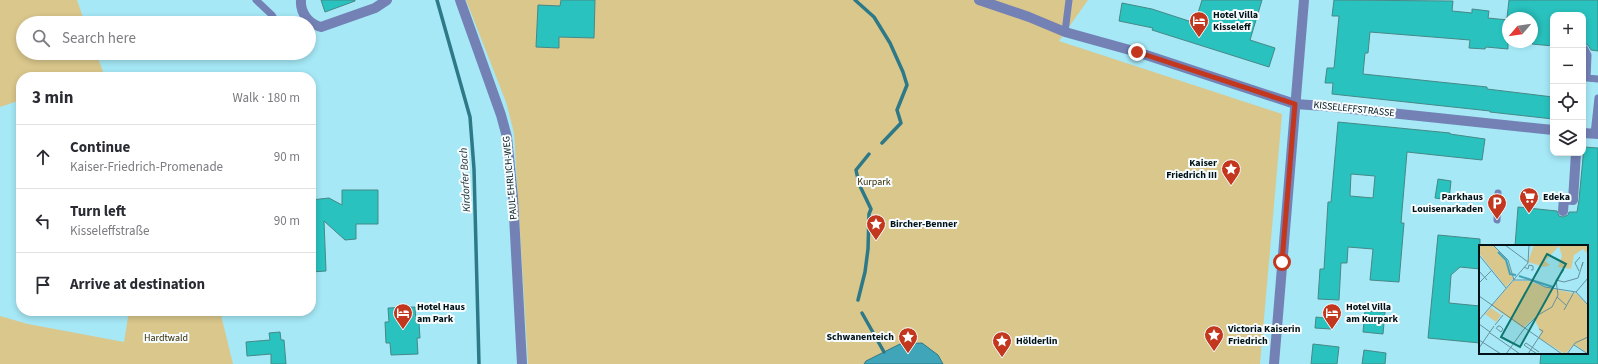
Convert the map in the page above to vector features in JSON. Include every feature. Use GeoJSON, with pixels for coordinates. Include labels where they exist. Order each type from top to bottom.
{"type":"FeatureCollection","features":[{"type":"Feature","properties":{"kind":"street"},"geometry":{"type":"LineString","coordinates":[[301,0],[305,16]]}},
{"type":"Feature","properties":{"kind":"street"},"geometry":{"type":"LineString","coordinates":[[316,26],[323,27],[375,8],[387,0]]}},
{"type":"Feature","properties":{"kind":"street","name":"PAUL-EHRLICH-WEG"},"geometry":{"type":"LineString","coordinates":[[460,0],[507,137],[513,197],[522,364]]}},
{"type":"Feature","properties":{"kind":"street","name":"KISSELEFFSTRASSE"},"geometry":{"type":"LineString","coordinates":[[979,0],[1029,17],[1065,32],[1137,52],[1295,104],[1550,130]]}},
{"type":"Feature","properties":{"kind":"street"},"geometry":{"type":"LineString","coordinates":[[1274,364],[1304,0]]}},
{"type":"Feature","properties":{"kind":"street"},"geometry":{"type":"LineString","coordinates":[[1586,133],[1596,134]]}},
{"type":"Feature","properties":{"kind":"street"},"geometry":{"type":"LineString","coordinates":[[1563,211],[1564,199],[1573,200],[1576,156]]}},
{"type":"Feature","properties":{"kind":"lane"},"geometry":{"type":"LineString","coordinates":[[256,0],[273,16]]}},
{"type":"Feature","properties":{"kind":"lane"},"geometry":{"type":"LineString","coordinates":[[1065,32],[1069,0]]}},
{"type":"Feature","properties":{"kind":"lane"},"geometry":{"type":"LineString","coordinates":[[1586,52],[1588,55],[1587,78],[1598,80]]}},
{"type":"Feature","properties":{"kind":"lane"},"geometry":{"type":"LineString","coordinates":[[1596,134],[1598,98]]}},
{"type":"Feature","properties":{"kind":"lane"},"geometry":{"type":"LineString","coordinates":[[1497,220],[1498,194]]}},
{"type":"Feature","properties":{"kind":"green space"},"geometry":{"type":"Polygon","coordinates":[[[0,0],[77,0],[83,16],[16,16],[16,60],[99,60],[103,72],[16,72],[16,102],[0,107],[0,0]]]}},
{"type":"Feature","properties":{"kind":"green space","name":"Kurpark"},"geometry":{"type":"Polygon","coordinates":[[[466,0],[1088,0],[1059,41],[1282,114],[1260,364],[528,364],[514,133],[506,102],[466,0]]]}},
{"type":"Feature","properties":{"kind":"green space","name":"Hardtwald"},"geometry":{"type":"Polygon","coordinates":[[[0,316],[28,324],[124,342],[128,316],[221,316],[233,364],[0,364],[0,316]]]}},
{"type":"Feature","properties":{"kind":"water","name":"Schwanenteich"},"geometry":{"type":"Polygon","coordinates":[[[922,343],[938,355],[943,364],[864,364],[866,361],[900,344],[922,343]]]}},
{"type":"Feature","properties":{"kind":"building"},"geometry":{"type":"Polygon","coordinates":[[[321,0],[355,0],[355,1],[325,12],[321,0]]]}},
{"type":"Feature","properties":{"kind":"building"},"geometry":{"type":"Polygon","coordinates":[[[561,0],[595,0],[594,38],[559,37],[559,48],[536,47],[538,5],[560,6],[561,0]]]}},
{"type":"Feature","properties":{"kind":"building"},"geometry":{"type":"Polygon","coordinates":[[[1202,0],[1262,0],[1250,40],[1275,48],[1269,67],[1152,30],[1153,28],[1119,21],[1122,3],[1152,9],[1195,23],[1202,0]]]}},
{"type":"Feature","properties":{"kind":"building"},"geometry":{"type":"Polygon","coordinates":[[[1334,0],[1453,1],[1452,11],[1472,13],[1472,9],[1489,11],[1488,18],[1502,19],[1502,48],[1508,49],[1486,47],[1485,49],[1469,48],[1470,40],[1370,32],[1368,53],[1365,53],[1363,74],[1487,87],[1487,89],[1550,97],[1550,119],[1332,94],[1333,83],[1325,83],[1327,68],[1334,68],[1339,16],[1332,16],[1334,0]]]}},
{"type":"Feature","properties":{"kind":"building"},"geometry":{"type":"Polygon","coordinates":[[[1509,0],[1598,0],[1598,51],[1591,50],[1586,45],[1586,12],[1550,12],[1550,46],[1538,45],[1538,12],[1508,12],[1509,0]]]}},
{"type":"Feature","properties":{"kind":"building"},"geometry":{"type":"Polygon","coordinates":[[[1338,122],[1450,133],[1485,139],[1482,160],[1407,152],[1401,223],[1404,223],[1399,282],[1370,280],[1373,249],[1348,247],[1347,263],[1341,263],[1339,300],[1318,299],[1320,269],[1324,269],[1328,202],[1331,202],[1338,122]],[[1351,174],[1350,196],[1373,198],[1375,176],[1351,174]]]}},
{"type":"Feature","properties":{"kind":"building"},"geometry":{"type":"Polygon","coordinates":[[[1586,147],[1598,148],[1598,364],[1540,364],[1541,354],[1588,354],[1588,245],[1515,245],[1518,207],[1557,211],[1559,216],[1563,217],[1568,215],[1569,212],[1577,212],[1583,156],[1586,156],[1586,147]]]}},
{"type":"Feature","properties":{"kind":"building"},"geometry":{"type":"Polygon","coordinates":[[[1438,179],[1451,181],[1449,200],[1435,198],[1438,179]]]}},
{"type":"Feature","properties":{"kind":"building"},"geometry":{"type":"Polygon","coordinates":[[[342,190],[378,190],[378,224],[356,224],[356,239],[345,240],[324,221],[326,271],[316,272],[316,199],[329,198],[342,205],[342,190]]]}},
{"type":"Feature","properties":{"kind":"building"},"geometry":{"type":"Polygon","coordinates":[[[1438,235],[1480,239],[1479,269],[1460,267],[1451,275],[1449,303],[1479,306],[1479,343],[1428,338],[1438,235]]]}},
{"type":"Feature","properties":{"kind":"building","name":"Hotel Haus am Park"},"geometry":{"type":"Polygon","coordinates":[[[415,307],[416,323],[419,323],[420,338],[417,338],[418,354],[391,355],[390,343],[386,343],[385,322],[389,322],[388,308],[415,307]]]}},
{"type":"Feature","properties":{"kind":"building"},"geometry":{"type":"Polygon","coordinates":[[[1365,311],[1385,312],[1383,334],[1363,332],[1365,311]]]}},
{"type":"Feature","properties":{"kind":"building"},"geometry":{"type":"Polygon","coordinates":[[[1316,317],[1332,319],[1331,329],[1315,328],[1316,317]]]}},
{"type":"Feature","properties":{"kind":"building"},"geometry":{"type":"Polygon","coordinates":[[[280,332],[281,340],[284,340],[286,364],[271,364],[271,354],[247,356],[246,342],[270,340],[269,333],[280,332]]]}},
{"type":"Feature","properties":{"kind":"building"},"geometry":{"type":"Polygon","coordinates":[[[1313,344],[1339,347],[1337,364],[1311,364],[1313,344]]]}},
{"type":"Feature","properties":{"kind":"building"},"geometry":{"type":"Polygon","coordinates":[[[1364,350],[1386,353],[1385,364],[1362,364],[1364,350]]]}},
{"type":"Feature","properties":{"kind":"waterway","name":"Kirdorfer Bach"},"geometry":{"type":"LineString","coordinates":[[437,0],[470,117],[474,169],[479,364]]}},
{"type":"Feature","properties":{"kind":"waterway"},"geometry":{"type":"LineString","coordinates":[[855,0],[874,17],[890,43],[907,85],[897,110],[901,123],[882,143]]}},
{"type":"Feature","properties":{"kind":"waterway"},"geometry":{"type":"LineString","coordinates":[[858,300],[865,272],[868,249],[869,214],[871,209],[859,184],[856,170],[869,154]]}},
{"type":"Feature","properties":{"kind":"waterway"},"geometry":{"type":"LineString","coordinates":[[862,313],[884,352]]}},
{"type":"Feature","properties":{"kind":"place","name":"Hotel Villa Kisseleff"},"geometry":{"type":"Point","coordinates":[1199,38]}},
{"type":"Feature","properties":{"kind":"place","name":"Kaiser Friedrich III"},"geometry":{"type":"Point","coordinates":[1231,186]}},
{"type":"Feature","properties":{"kind":"place","name":"Edeka"},"geometry":{"type":"Point","coordinates":[1529,214]}},
{"type":"Feature","properties":{"kind":"place","name":"Parkhaus Louisenarkaden"},"geometry":{"type":"Point","coordinates":[1497,220]}},
{"type":"Feature","properties":{"kind":"place","name":"Bircher-Benner"},"geometry":{"type":"Point","coordinates":[876,241]}},
{"type":"Feature","properties":{"kind":"place","name":"Hotel Haus am Park"},"geometry":{"type":"Point","coordinates":[403,330]}},
{"type":"Feature","properties":{"kind":"place","name":"Hotel Villa am Kurpark"},"geometry":{"type":"Point","coordinates":[1332,330]}},
{"type":"Feature","properties":{"kind":"place","name":"Victoria Kaiserin Friedrich"},"geometry":{"type":"Point","coordinates":[1214,352]}},
{"type":"Feature","properties":{"kind":"place","name":"Schwanenteich"},"geometry":{"type":"Point","coordinates":[908,354]}},
{"type":"Feature","properties":{"kind":"place","name":"Hölderlin"},"geometry":{"type":"Point","coordinates":[1002,358]}},
{"type":"Feature","properties":{"kind":"route"},"geometry":{"type":"LineString","coordinates":[[1137,52],[1295,104],[1282,262]]}}]}
